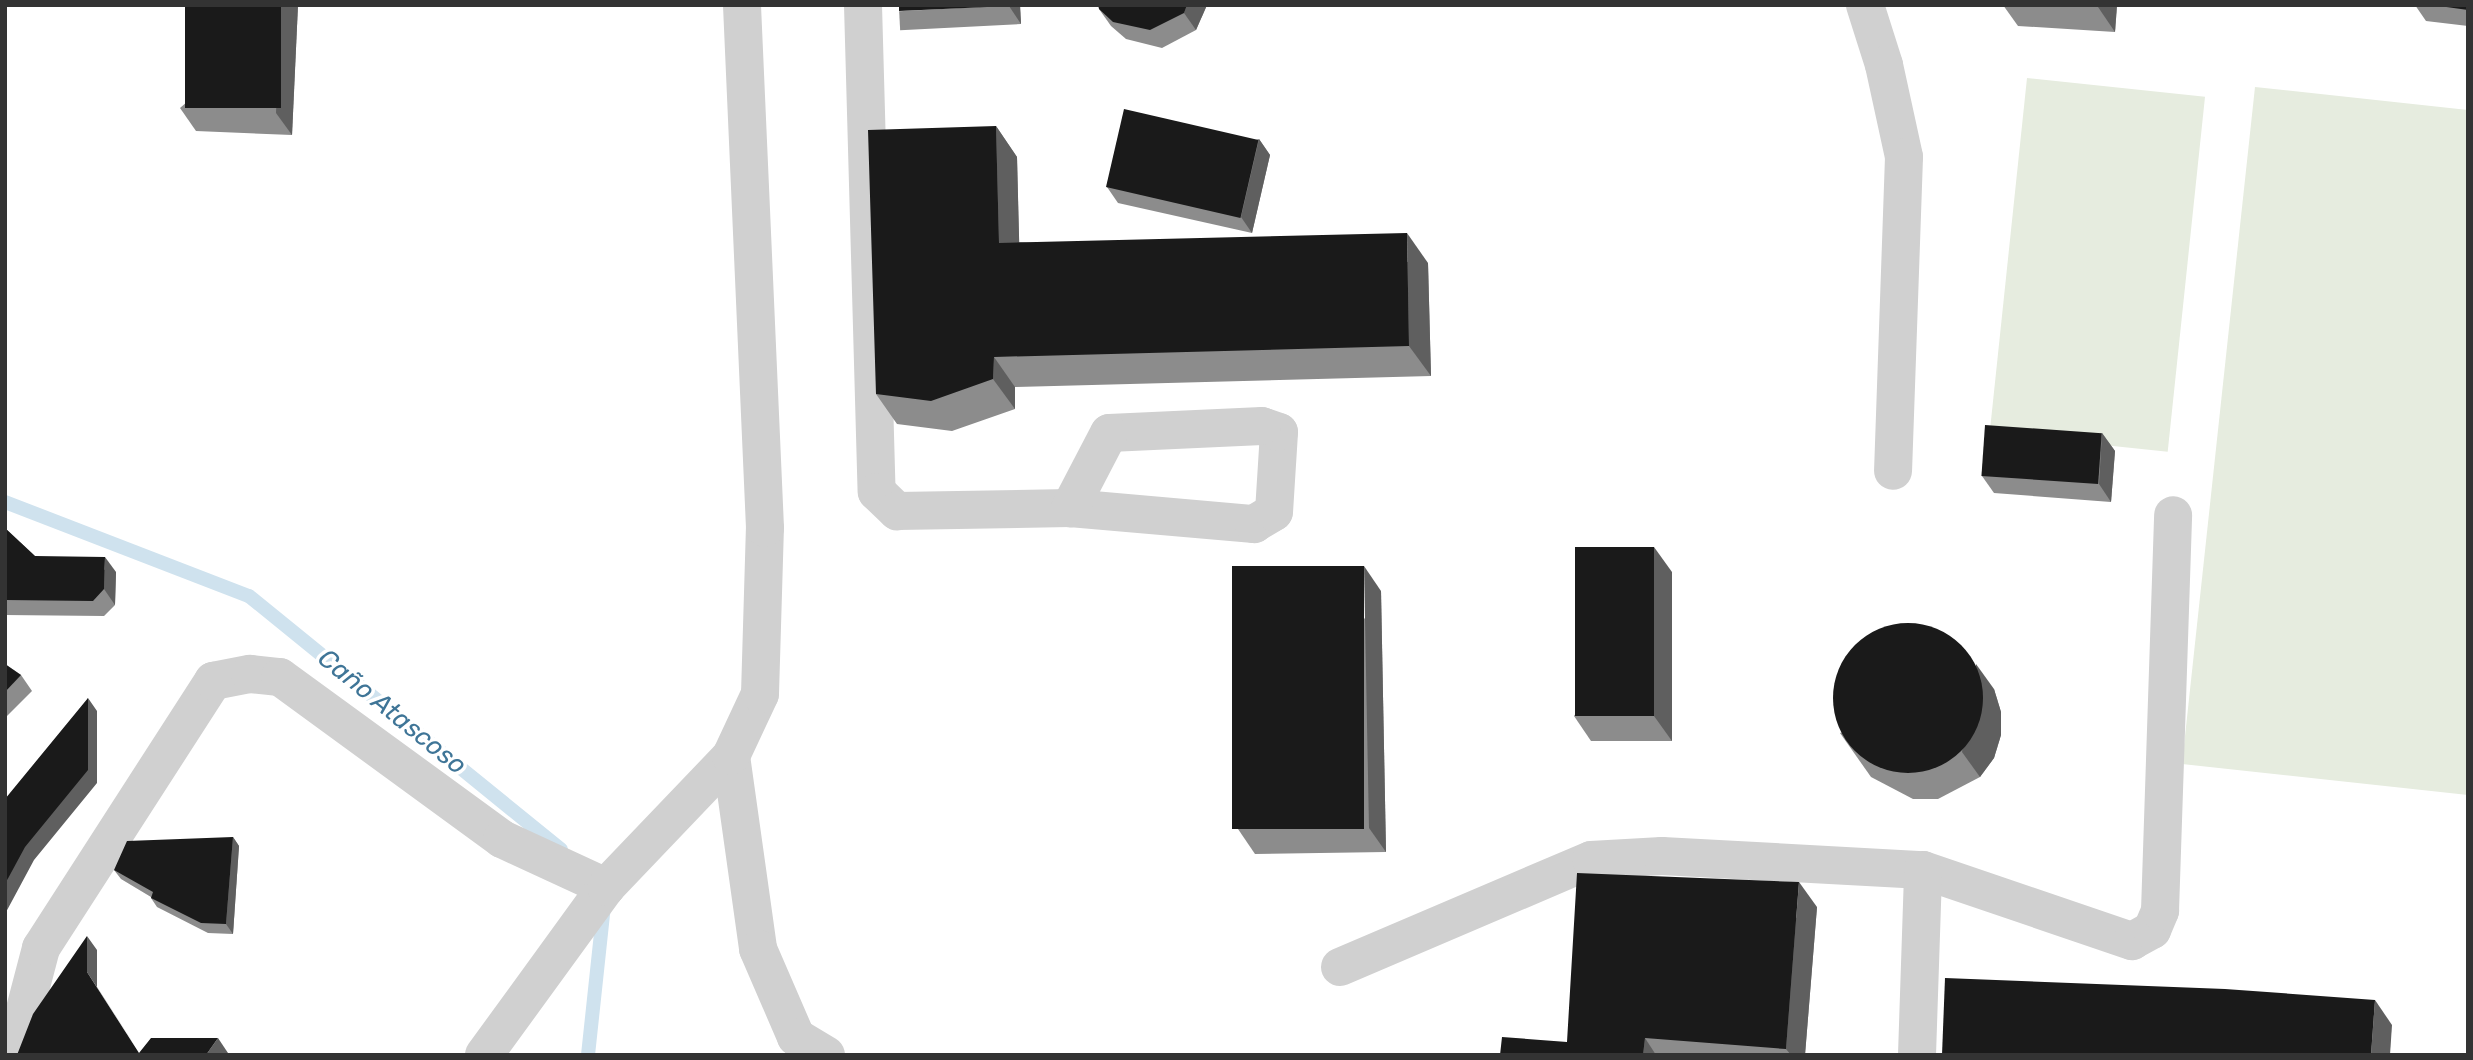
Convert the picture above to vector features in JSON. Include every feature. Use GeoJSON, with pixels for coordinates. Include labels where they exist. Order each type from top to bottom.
{"type":"FeatureCollection","features":[{"type":"Feature","properties":{"kind":"street"},"geometry":{"type":"LineString","coordinates":[[484,1055],[606,887],[731,756],[760,694],[765,528],[742,5]]}},
{"type":"Feature","properties":{"kind":"street"},"geometry":{"type":"LineString","coordinates":[[863,5],[877,492],[897,510],[1070,508],[1254,524],[1274,512],[1279,432],[1262,426],[1109,433],[1070,508]]}},
{"type":"Feature","properties":{"kind":"street"},"geometry":{"type":"LineString","coordinates":[[1865,5],[1884,65],[1904,157],[1893,471]]}},
{"type":"Feature","properties":{"kind":"street"},"geometry":{"type":"LineString","coordinates":[[1340,967],[1591,860],[1662,856],[1923,870],[2132,941],[2152,930],[2160,911],[2173,515]]}},
{"type":"Feature","properties":{"kind":"street"},"geometry":{"type":"LineString","coordinates":[[13,1055],[41,947],[213,681],[250,674],[280,677],[502,839],[606,887]]}},
{"type":"Feature","properties":{"kind":"street"},"geometry":{"type":"LineString","coordinates":[[731,756],[758,949],[796,1037],[826,1055]]}},
{"type":"Feature","properties":{"kind":"street"},"geometry":{"type":"LineString","coordinates":[[1917,1055],[1923,870]]}},
{"type":"Feature","properties":{"kind":"shaded area"},"geometry":{"type":"Polygon","coordinates":[[[2027,78],[2205,97],[2168,452],[1990,433],[2027,78]]]}},
{"type":"Feature","properties":{"kind":"shaded area"},"geometry":{"type":"Polygon","coordinates":[[[2255,87],[2468,110],[2468,795],[2182,764],[2255,87]]]}},
{"type":"Feature","properties":{"kind":"building"},"geometry":{"type":"Polygon","coordinates":[[[185,5],[281,5],[281,108],[185,108],[185,5]]]}},
{"type":"Feature","properties":{"kind":"building"},"geometry":{"type":"Polygon","coordinates":[[[899,5],[1009,5],[1009,6],[899,11],[899,5]]]}},
{"type":"Feature","properties":{"kind":"building"},"geometry":{"type":"Polygon","coordinates":[[[1098,5],[1187,5],[1184,13],[1150,30],[1113,22],[1098,5]]]}},
{"type":"Feature","properties":{"kind":"building"},"geometry":{"type":"Polygon","coordinates":[[[2064,5],[2098,5],[2098,7],[2064,5]]]}},
{"type":"Feature","properties":{"kind":"building"},"geometry":{"type":"Polygon","coordinates":[[[2432,5],[2468,5],[2468,10],[2432,5]]]}},
{"type":"Feature","properties":{"kind":"building"},"geometry":{"type":"Polygon","coordinates":[[[1124,109],[1258,140],[1240,218],[1106,187],[1124,109]]]}},
{"type":"Feature","properties":{"kind":"building"},"geometry":{"type":"Polygon","coordinates":[[[996,126],[999,243],[1407,233],[1409,346],[994,357],[993,379],[931,401],[876,394],[868,130],[996,126]]]}},
{"type":"Feature","properties":{"kind":"building"},"geometry":{"type":"Polygon","coordinates":[[[1985,425],[2102,433],[2098,484],[1981,476],[1985,425]]]}},
{"type":"Feature","properties":{"kind":"building"},"geometry":{"type":"Polygon","coordinates":[[[5,528],[35,556],[105,557],[104,589],[93,601],[5,600],[5,528]]]}},
{"type":"Feature","properties":{"kind":"building"},"geometry":{"type":"Polygon","coordinates":[[[1575,547],[1654,547],[1654,716],[1575,716],[1575,547]]]}},
{"type":"Feature","properties":{"kind":"building"},"geometry":{"type":"Polygon","coordinates":[[[1232,566],[1364,566],[1364,829],[1232,829],[1232,566]]]}},
{"type":"Feature","properties":{"kind":"building"},"geometry":{"type":"Polygon","coordinates":[[[1908,623],[1937,628],[1961,645],[1978,669],[1983,698],[1978,727],[1961,751],[1937,768],[1908,773],[1879,768],[1855,751],[1838,727],[1833,698],[1838,669],[1855,645],[1879,628],[1908,623]]]}},
{"type":"Feature","properties":{"kind":"building"},"geometry":{"type":"Polygon","coordinates":[[[5,664],[21,675],[5,692],[5,664]]]}},
{"type":"Feature","properties":{"kind":"building"},"geometry":{"type":"Polygon","coordinates":[[[88,698],[88,770],[25,847],[5,884],[5,799],[88,698]]]}},
{"type":"Feature","properties":{"kind":"building"},"geometry":{"type":"Polygon","coordinates":[[[233,837],[226,924],[201,923],[151,898],[153,892],[114,870],[127,841],[233,837]]]}},
{"type":"Feature","properties":{"kind":"building"},"geometry":{"type":"Polygon","coordinates":[[[1577,873],[1799,882],[1786,1049],[1645,1038],[1643,1055],[1500,1055],[1502,1037],[1567,1042],[1577,873]]]}},
{"type":"Feature","properties":{"kind":"building"},"geometry":{"type":"Polygon","coordinates":[[[87,936],[87,972],[139,1053],[151,1038],[218,1038],[206,1055],[17,1055],[33,1014],[87,936]]]}},
{"type":"Feature","properties":{"kind":"building"},"geometry":{"type":"Polygon","coordinates":[[[1945,978],[2225,989],[2375,1000],[2371,1055],[1942,1055],[1945,978]]]}},
{"type":"Feature","properties":{"kind":"waterway","name":"Caño Atascoso"},"geometry":{"type":"LineString","coordinates":[[5,502],[249,596],[561,850]]}},
{"type":"Feature","properties":{"kind":"waterway","name":"Caño Atascoso"},"geometry":{"type":"LineString","coordinates":[[588,1055],[604,905]]}}]}
